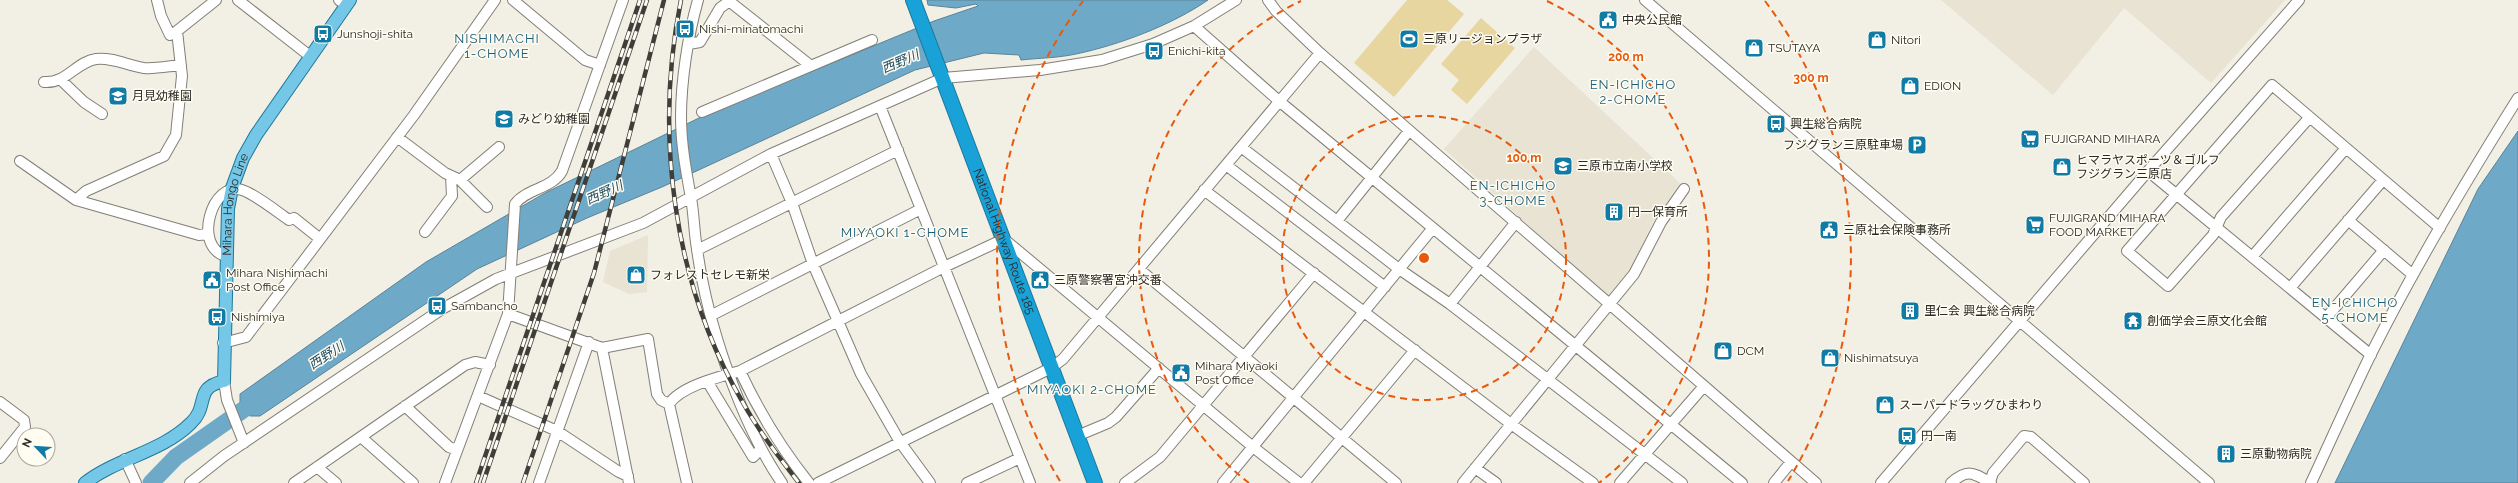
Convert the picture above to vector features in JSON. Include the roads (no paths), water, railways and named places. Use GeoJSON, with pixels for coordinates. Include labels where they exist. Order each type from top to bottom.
{"type":"FeatureCollection","features":[{"type":"Feature","properties":{"kind":"highway","name":"National Highway Route 185"},"geometry":{"type":"LineString","coordinates":[[913,0],[1095,483]]}},
{"type":"Feature","properties":{"kind":"main road","name":"Mihara Hongo Line"},"geometry":{"type":"LineString","coordinates":[[224,381],[223,343],[226,256],[228,209],[232,188],[243,158],[256,135],[311,55],[345,2]]}},
{"type":"Feature","properties":{"kind":"main road"},"geometry":{"type":"LineString","coordinates":[[85,483],[99,472],[165,441],[191,423],[201,409],[204,392],[210,384],[224,381]]}},
{"type":"Feature","properties":{"kind":"street"},"geometry":{"type":"LineString","coordinates":[[157,0],[160,16],[170,35],[216,0]]}},
{"type":"Feature","properties":{"kind":"street"},"geometry":{"type":"LineString","coordinates":[[238,0],[311,55]]}},
{"type":"Feature","properties":{"kind":"street"},"geometry":{"type":"LineString","coordinates":[[223,343],[246,337],[319,238],[397,138],[495,0]]}},
{"type":"Feature","properties":{"kind":"street"},"geometry":{"type":"LineString","coordinates":[[513,0],[585,60],[600,65]]}},
{"type":"Feature","properties":{"kind":"street"},"geometry":{"type":"LineString","coordinates":[[445,483],[508,314],[515,204],[526,193],[551,182],[559,175],[623,0]]}},
{"type":"Feature","properties":{"kind":"street"},"geometry":{"type":"LineString","coordinates":[[698,0],[689,44],[681,123],[686,178],[691,198],[697,250],[712,315],[735,372],[750,427],[761,449],[782,483]]}},
{"type":"Feature","properties":{"kind":"street"},"geometry":{"type":"LineString","coordinates":[[190,483],[244,443],[442,310],[496,279],[643,223],[771,154],[880,106],[940,72],[1040,70],[1102,60],[1153,44],[1194,26],[1236,0]]}},
{"type":"Feature","properties":{"kind":"street"},"geometry":{"type":"LineString","coordinates":[[1268,0],[1276,11],[1320,53],[1816,483]]}},
{"type":"Feature","properties":{"kind":"street"},"geometry":{"type":"LineString","coordinates":[[1645,0],[2019,322],[2209,483]]}},
{"type":"Feature","properties":{"kind":"street"},"geometry":{"type":"LineString","coordinates":[[1881,483],[2148,170],[2299,0]]}},
{"type":"Feature","properties":{"kind":"street"},"geometry":{"type":"LineString","coordinates":[[689,44],[700,42],[720,8],[730,1],[811,66]]}},
{"type":"Feature","properties":{"kind":"street"},"geometry":{"type":"LineString","coordinates":[[1194,26],[1279,102],[1742,483]]}},
{"type":"Feature","properties":{"kind":"street"},"geometry":{"type":"LineString","coordinates":[[76,200],[86,190],[164,156],[176,135],[182,76],[177,31]]}},
{"type":"Feature","properties":{"kind":"street"},"geometry":{"type":"LineString","coordinates":[[702,112],[872,40]]}},
{"type":"Feature","properties":{"kind":"street"},"geometry":{"type":"LineString","coordinates":[[818,483],[995,394],[1051,368],[1063,359],[1320,53]]}},
{"type":"Feature","properties":{"kind":"street"},"geometry":{"type":"LineString","coordinates":[[44,82],[61,80],[82,64],[94,60],[112,60],[143,68],[181,65]]}},
{"type":"Feature","properties":{"kind":"street"},"geometry":{"type":"LineString","coordinates":[[61,80],[84,102],[102,114]]}},
{"type":"Feature","properties":{"kind":"street"},"geometry":{"type":"LineString","coordinates":[[2309,118],[2221,217],[2213,235],[2168,286],[2127,250],[2272,86],[2440,228]]}},
{"type":"Feature","properties":{"kind":"street"},"geometry":{"type":"LineString","coordinates":[[2311,483],[2371,355],[2413,275],[2518,98]]}},
{"type":"Feature","properties":{"kind":"street"},"geometry":{"type":"LineString","coordinates":[[880,106],[1030,483]]}},
{"type":"Feature","properties":{"kind":"street"},"geometry":{"type":"LineString","coordinates":[[1336,221],[1409,131]]}},
{"type":"Feature","properties":{"kind":"street"},"geometry":{"type":"LineString","coordinates":[[397,138],[456,178],[487,207]]}},
{"type":"Feature","properties":{"kind":"street"},"geometry":{"type":"LineString","coordinates":[[1241,146],[1336,221],[1399,269],[1450,304],[1682,483]]}},
{"type":"Feature","properties":{"kind":"street"},"geometry":{"type":"LineString","coordinates":[[425,232],[452,196],[456,178],[499,147]]}},
{"type":"Feature","properties":{"kind":"street"},"geometry":{"type":"LineString","coordinates":[[2252,257],[2346,148]]}},
{"type":"Feature","properties":{"kind":"street"},"geometry":{"type":"LineString","coordinates":[[697,250],[898,150]]}},
{"type":"Feature","properties":{"kind":"street"},"geometry":{"type":"LineString","coordinates":[[771,154],[792,203],[812,264],[861,374],[900,443],[930,483]]}},
{"type":"Feature","properties":{"kind":"street"},"geometry":{"type":"LineString","coordinates":[[20,161],[76,200],[199,235],[207,234]]}},
{"type":"Feature","properties":{"kind":"street"},"geometry":{"type":"LineString","coordinates":[[1226,165],[1385,287]]}},
{"type":"Feature","properties":{"kind":"street"},"geometry":{"type":"LineString","coordinates":[[2148,170],[2371,355]]}},
{"type":"Feature","properties":{"kind":"street"},"geometry":{"type":"LineString","coordinates":[[2290,288],[2383,180]]}},
{"type":"Feature","properties":{"kind":"street"},"geometry":{"type":"LineString","coordinates":[[226,256],[218,254],[211,245],[207,234],[212,212],[219,195],[232,188],[242,190],[289,220],[294,218],[319,238]]}},
{"type":"Feature","properties":{"kind":"street"},"geometry":{"type":"LineString","coordinates":[[1204,190],[1511,424],[1593,483]]}},
{"type":"Feature","properties":{"kind":"street"},"geometry":{"type":"LineString","coordinates":[[1463,483],[1634,274],[1661,222],[1684,190]]}},
{"type":"Feature","properties":{"kind":"street"},"geometry":{"type":"LineString","coordinates":[[712,315],[921,209]]}},
{"type":"Feature","properties":{"kind":"street"},"geometry":{"type":"LineString","coordinates":[[2348,220],[2413,275]]}},
{"type":"Feature","properties":{"kind":"street"},"geometry":{"type":"LineString","coordinates":[[1450,304],[1516,222]]}},
{"type":"Feature","properties":{"kind":"street"},"geometry":{"type":"LineString","coordinates":[[1223,483],[1433,228]]}},
{"type":"Feature","properties":{"kind":"street"},"geometry":{"type":"LineString","coordinates":[[668,404],[673,397],[707,381],[735,372],[944,267],[1004,239],[1253,447],[1300,483]]}},
{"type":"Feature","properties":{"kind":"street"},"geometry":{"type":"LineString","coordinates":[[2326,318],[2384,250]]}},
{"type":"Feature","properties":{"kind":"street"},"geometry":{"type":"LineString","coordinates":[[1139,269],[1396,483]]}},
{"type":"Feature","properties":{"kind":"street"},"geometry":{"type":"LineString","coordinates":[[1125,483],[1160,457],[1314,273]]}},
{"type":"Feature","properties":{"kind":"street"},"geometry":{"type":"LineString","coordinates":[[508,314],[589,342],[602,348],[648,339],[657,394],[661,400],[668,404],[686,483]]}},
{"type":"Feature","properties":{"kind":"street"},"geometry":{"type":"LineString","coordinates":[[542,481],[557,431],[589,342]]}},
{"type":"Feature","properties":{"kind":"street"},"geometry":{"type":"LineString","coordinates":[[602,348],[628,479]]}},
{"type":"Feature","properties":{"kind":"street"},"geometry":{"type":"LineString","coordinates":[[1304,483],[1415,350]]}},
{"type":"Feature","properties":{"kind":"street"},"geometry":{"type":"LineString","coordinates":[[294,483],[465,365],[476,362],[490,365]]}},
{"type":"Feature","properties":{"kind":"street"},"geometry":{"type":"LineString","coordinates":[[1077,436],[1108,423],[1116,417],[1159,368]]}},
{"type":"Feature","properties":{"kind":"street"},"geometry":{"type":"LineString","coordinates":[[735,372],[778,441],[809,483]]}},
{"type":"Feature","properties":{"kind":"street"},"geometry":{"type":"LineString","coordinates":[[224,381],[227,400],[244,443]]}},
{"type":"Feature","properties":{"kind":"street"},"geometry":{"type":"LineString","coordinates":[[707,381],[753,457],[761,449]]}},
{"type":"Feature","properties":{"kind":"street"},"geometry":{"type":"LineString","coordinates":[[1620,483],[1704,386]]}},
{"type":"Feature","properties":{"kind":"street"},"geometry":{"type":"LineString","coordinates":[[478,396],[557,431],[628,479]]}},
{"type":"Feature","properties":{"kind":"street"},"geometry":{"type":"LineString","coordinates":[[0,402],[24,420],[25,427],[0,458]]}},
{"type":"Feature","properties":{"kind":"street"},"geometry":{"type":"LineString","coordinates":[[405,406],[449,447],[457,450]]}},
{"type":"Feature","properties":{"kind":"street"},"geometry":{"type":"LineString","coordinates":[[1951,483],[1965,473],[1971,473],[1991,482],[1993,473],[2024,436],[2031,437],[2084,483]]}},
{"type":"Feature","properties":{"kind":"street"},"geometry":{"type":"LineString","coordinates":[[361,437],[413,483]]}},
{"type":"Feature","properties":{"kind":"street"},"geometry":{"type":"LineString","coordinates":[[967,483],[1020,458]]}},
{"type":"Feature","properties":{"kind":"street"},"geometry":{"type":"LineString","coordinates":[[124,459],[136,483]]}},
{"type":"Feature","properties":{"kind":"street"},"geometry":{"type":"LineString","coordinates":[[1774,483],[1791,462]]}},
{"type":"Feature","properties":{"kind":"street"},"geometry":{"type":"LineString","coordinates":[[317,467],[336,483]]}},
{"type":"Feature","properties":{"kind":"street"},"geometry":{"type":"LineString","coordinates":[[1475,468],[1496,483]]}},
{"type":"Feature","properties":{"kind":"water"},"geometry":{"type":"Polygon","coordinates":[[[927,0],[1208,0],[1162,26],[1127,40],[1093,50],[1062,56],[1021,60],[1019,55],[984,53],[915,70],[662,187],[587,218],[477,269],[260,416],[250,416],[240,404],[240,394],[426,262],[545,193],[701,117],[934,21],[978,6],[976,4],[956,8],[928,5],[927,0]]]}},
{"type":"Feature","properties":{"kind":"water"},"geometry":{"type":"Polygon","coordinates":[[[2518,131],[2518,483],[2335,483],[2478,189],[2518,131]]]}},
{"type":"Feature","properties":{"kind":"waterway","name":"西野川"},"geometry":{"type":"LineString","coordinates":[[151,483],[176,457],[263,396]]}},
{"type":"Feature","properties":{"kind":"railway"},"geometry":{"type":"LineString","coordinates":[[476,483],[640,0]]}},
{"type":"Feature","properties":{"kind":"railway"},"geometry":{"type":"LineString","coordinates":[[483,483],[647,0]]}},
{"type":"Feature","properties":{"kind":"railway"},"geometry":{"type":"LineString","coordinates":[[523,483],[594,273],[664,0]]}},
{"type":"Feature","properties":{"kind":"railway"},"geometry":{"type":"LineString","coordinates":[[681,0],[673,51],[669,102],[670,154],[676,206],[685,257],[700,307],[718,355],[742,401],[755,422],[799,483]]}},
{"type":"Feature","properties":{"kind":"place","name":"中央公民館"},"geometry":{"type":"Point","coordinates":[1608,20]}},
{"type":"Feature","properties":{"kind":"place","name":"Nishi-minatomachi"},"geometry":{"type":"Point","coordinates":[685,29]}},
{"type":"Feature","properties":{"kind":"place","name":"Junshoji-shita"},"geometry":{"type":"Point","coordinates":[323,34]}},
{"type":"Feature","properties":{"kind":"place","name":"三原リージョンプラザ"},"geometry":{"type":"Point","coordinates":[1409,39]}},
{"type":"Feature","properties":{"kind":"place","name":"Nitori"},"geometry":{"type":"Point","coordinates":[1877,40]}},
{"type":"Feature","properties":{"kind":"place","name":"TSUTAYA"},"geometry":{"type":"Point","coordinates":[1754,48]}},
{"type":"Feature","properties":{"kind":"place","name":"Enichi-kita"},"geometry":{"type":"Point","coordinates":[1154,51]}},
{"type":"Feature","properties":{"kind":"place","name":"EDION"},"geometry":{"type":"Point","coordinates":[1910,86]}},
{"type":"Feature","properties":{"kind":"place","name":"月見幼稚園"},"geometry":{"type":"Point","coordinates":[118,96]}},
{"type":"Feature","properties":{"kind":"place","name":"みどり幼稚園"},"geometry":{"type":"Point","coordinates":[504,119]}},
{"type":"Feature","properties":{"kind":"place","name":"興生総合病院"},"geometry":{"type":"Point","coordinates":[1776,124]}},
{"type":"Feature","properties":{"kind":"place","name":"FUJIGRAND MIHARA"},"geometry":{"type":"Point","coordinates":[2030,139]}},
{"type":"Feature","properties":{"kind":"place","name":"フジグラン三原駐車場"},"geometry":{"type":"Point","coordinates":[1917,145]}},
{"type":"Feature","properties":{"kind":"place","name":"三原市立南小学校"},"geometry":{"type":"Point","coordinates":[1563,166]}},
{"type":"Feature","properties":{"kind":"place","name":"ヒマラヤスポーツ＆ゴルフ フジグラン三原店"},"geometry":{"type":"Point","coordinates":[2062,167]}},
{"type":"Feature","properties":{"kind":"place","name":"円一保育所"},"geometry":{"type":"Point","coordinates":[1614,212]}},
{"type":"Feature","properties":{"kind":"place","name":"FUJIGRAND MIHARA FOOD MARKET"},"geometry":{"type":"Point","coordinates":[2035,225]}},
{"type":"Feature","properties":{"kind":"place","name":"三原社会保険事務所"},"geometry":{"type":"Point","coordinates":[1829,230]}},
{"type":"Feature","properties":{"kind":"place","name":"フォレストセレモ新栄"},"geometry":{"type":"Point","coordinates":[636,275]}},
{"type":"Feature","properties":{"kind":"place","name":"Mihara Nishimachi Post Office"},"geometry":{"type":"Point","coordinates":[212,280]}},
{"type":"Feature","properties":{"kind":"place","name":"三原警察署宮沖交番"},"geometry":{"type":"Point","coordinates":[1040,280]}},
{"type":"Feature","properties":{"kind":"place","name":"Sambancho"},"geometry":{"type":"Point","coordinates":[437,306]}},
{"type":"Feature","properties":{"kind":"place","name":"里仁会 興生総合病院"},"geometry":{"type":"Point","coordinates":[1910,311]}},
{"type":"Feature","properties":{"kind":"place","name":"Nishimiya"},"geometry":{"type":"Point","coordinates":[217,317]}},
{"type":"Feature","properties":{"kind":"place","name":"創価学会三原文化会館"},"geometry":{"type":"Point","coordinates":[2133,321]}},
{"type":"Feature","properties":{"kind":"place","name":"DCM"},"geometry":{"type":"Point","coordinates":[1723,351]}},
{"type":"Feature","properties":{"kind":"place","name":"Nishimatsuya"},"geometry":{"type":"Point","coordinates":[1830,358]}},
{"type":"Feature","properties":{"kind":"place","name":"Mihara Miyaoki Post Office"},"geometry":{"type":"Point","coordinates":[1181,373]}},
{"type":"Feature","properties":{"kind":"place","name":"スーパードラッグひまわり"},"geometry":{"type":"Point","coordinates":[1885,405]}},
{"type":"Feature","properties":{"kind":"place","name":"円一南"},"geometry":{"type":"Point","coordinates":[1907,436]}},
{"type":"Feature","properties":{"kind":"place","name":"三原動物病院"},"geometry":{"type":"Point","coordinates":[2226,454]}},
{"type":"Feature","properties":{"kind":"district","name":"NISHIMACHI 1-CHOME"},"geometry":{"type":"Point","coordinates":[497,46]}},
{"type":"Feature","properties":{"kind":"district","name":"EN-ICHICHO 2-CHOME"},"geometry":{"type":"Point","coordinates":[1633,92]}},
{"type":"Feature","properties":{"kind":"district","name":"EN-ICHICHO 3-CHOME"},"geometry":{"type":"Point","coordinates":[1513,192]}},
{"type":"Feature","properties":{"kind":"district","name":"MIYAOKI 1-CHOME"},"geometry":{"type":"Point","coordinates":[905,232]}},
{"type":"Feature","properties":{"kind":"district","name":"EN-ICHICHO 5-CHOME"},"geometry":{"type":"Point","coordinates":[2355,310]}},
{"type":"Feature","properties":{"kind":"district","name":"MIYAOKI 2-CHOME"},"geometry":{"type":"Point","coordinates":[1092,389]}}]}
